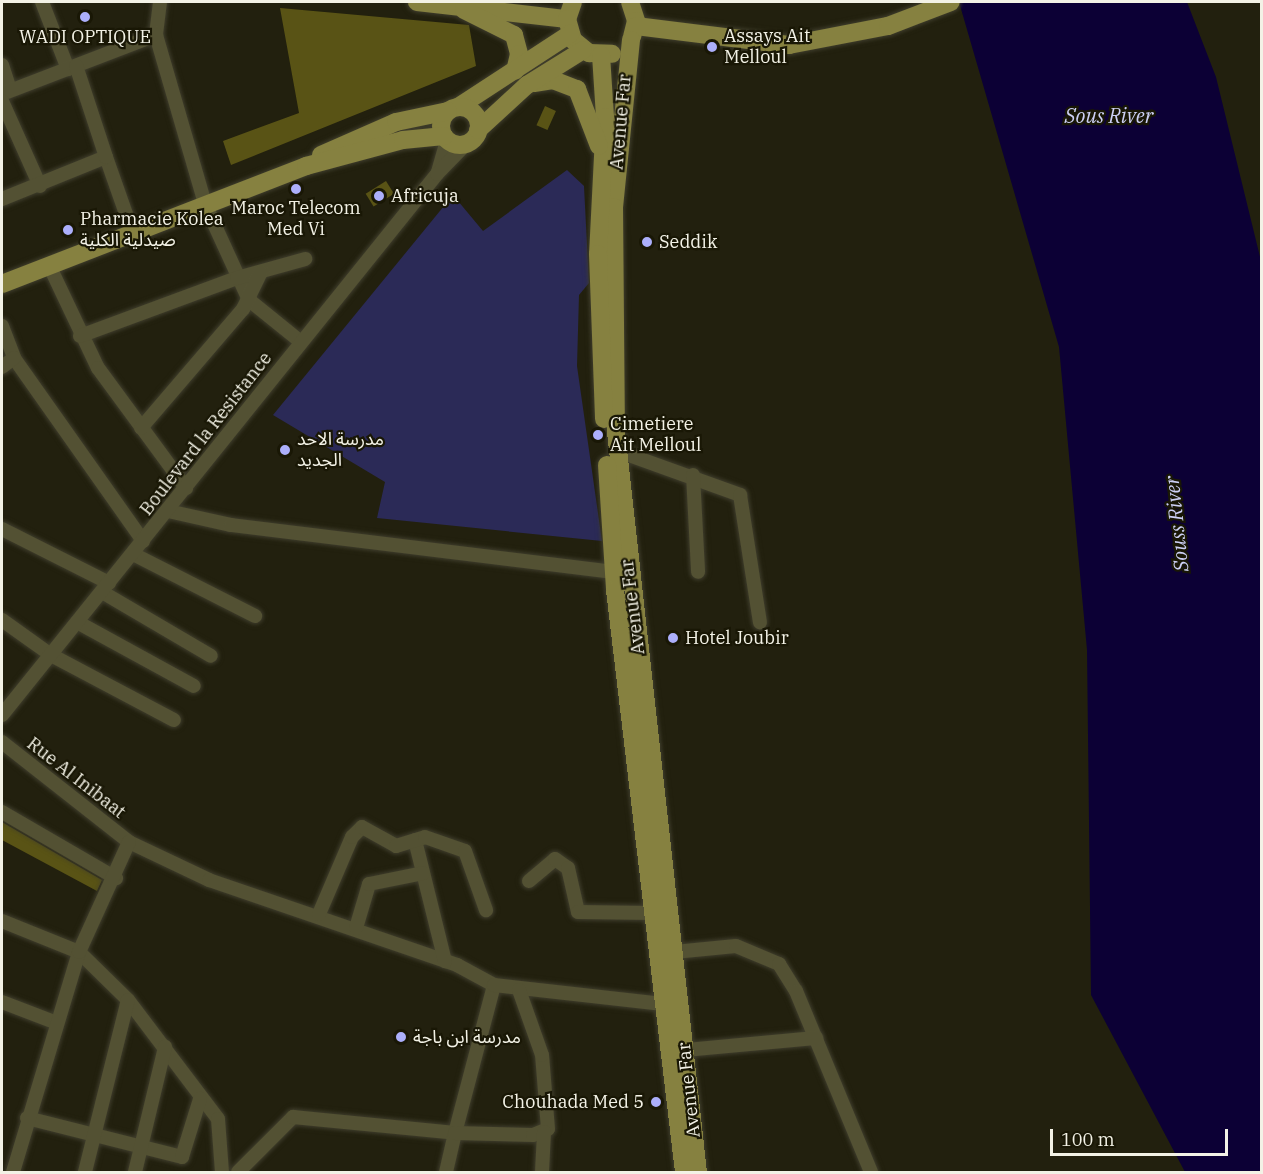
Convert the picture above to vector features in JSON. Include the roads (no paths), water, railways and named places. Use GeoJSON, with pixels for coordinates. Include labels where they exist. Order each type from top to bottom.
{"type":"FeatureCollection","features":[{"type":"Feature","properties":{"kind":"main road"},"geometry":{"type":"LineString","coordinates":[[417,2],[457,6],[569,26],[583,50]]}},
{"type":"Feature","properties":{"kind":"main road"},"geometry":{"type":"LineString","coordinates":[[306,166],[403,140],[473,136],[521,78],[569,26],[573,2]]}},
{"type":"Feature","properties":{"kind":"main road","name":"Avenue Far"},"geometry":{"type":"LineString","coordinates":[[630,2],[633,33],[614,207],[622,573],[677,1051],[684,1173]]}},
{"type":"Feature","properties":{"kind":"main road"},"geometry":{"type":"LineString","coordinates":[[2,284],[132,231],[306,166],[396,122],[453,109],[583,50],[601,55],[618,51],[633,33],[789,45],[888,26],[951,2]]}},
{"type":"Feature","properties":{"kind":"main road"},"geometry":{"type":"LineString","coordinates":[[457,6],[514,35],[519,54],[521,78]]}},
{"type":"Feature","properties":{"kind":"main road","name":"Avenue Far"},"geometry":{"type":"LineString","coordinates":[[601,55],[599,333],[653,913],[666,952],[663,1004],[677,1051],[698,1173]]}},
{"type":"Feature","properties":{"kind":"main road"},"geometry":{"type":"LineString","coordinates":[[521,78],[553,80],[577,89],[602,156]]}},
{"type":"Feature","properties":{"kind":"main road"},"geometry":{"type":"LineString","coordinates":[[453,109],[474,113],[473,136]]}},
{"type":"Feature","properties":{"kind":"main road"},"geometry":{"type":"LineString","coordinates":[[446,138],[442,121],[453,109]]}},
{"type":"Feature","properties":{"kind":"street"},"geometry":{"type":"LineString","coordinates":[[42,2],[72,68],[132,231]]}},
{"type":"Feature","properties":{"kind":"street"},"geometry":{"type":"LineString","coordinates":[[160,2],[156,35],[205,204],[249,300],[301,342]]}},
{"type":"Feature","properties":{"kind":"street"},"geometry":{"type":"LineString","coordinates":[[4,95],[156,35]]}},
{"type":"Feature","properties":{"kind":"street"},"geometry":{"type":"LineString","coordinates":[[2,65],[4,95],[39,186]]}},
{"type":"Feature","properties":{"kind":"street","name":"Boulevard la Resistance"},"geometry":{"type":"LineString","coordinates":[[2,715],[437,174],[473,136]]}},
{"type":"Feature","properties":{"kind":"street","name":"Boulevard la Resistance"},"geometry":{"type":"LineString","coordinates":[[437,174],[446,138]]}},
{"type":"Feature","properties":{"kind":"street"},"geometry":{"type":"LineString","coordinates":[[2,199],[106,158]]}},
{"type":"Feature","properties":{"kind":"street"},"geometry":{"type":"LineString","coordinates":[[80,336],[237,278],[305,259]]}},
{"type":"Feature","properties":{"kind":"street"},"geometry":{"type":"LineString","coordinates":[[49,265],[80,336],[141,428],[186,488]]}},
{"type":"Feature","properties":{"kind":"street"},"geometry":{"type":"LineString","coordinates":[[141,428],[249,300],[261,272]]}},
{"type":"Feature","properties":{"kind":"street"},"geometry":{"type":"LineString","coordinates":[[2,326],[14,358],[143,541]]}},
{"type":"Feature","properties":{"kind":"street"},"geometry":{"type":"LineString","coordinates":[[2,368],[14,358]]}},
{"type":"Feature","properties":{"kind":"street"},"geometry":{"type":"LineString","coordinates":[[618,451],[693,475],[740,495],[760,622]]}},
{"type":"Feature","properties":{"kind":"street"},"geometry":{"type":"LineString","coordinates":[[693,475],[698,572]]}},
{"type":"Feature","properties":{"kind":"street"},"geometry":{"type":"LineString","coordinates":[[168,511],[231,525],[622,573]]}},
{"type":"Feature","properties":{"kind":"street"},"geometry":{"type":"LineString","coordinates":[[2,529],[106,587],[211,656]]}},
{"type":"Feature","properties":{"kind":"street"},"geometry":{"type":"LineString","coordinates":[[133,554],[255,616]]}},
{"type":"Feature","properties":{"kind":"street"},"geometry":{"type":"LineString","coordinates":[[2,620],[51,655],[174,720]]}},
{"type":"Feature","properties":{"kind":"street"},"geometry":{"type":"LineString","coordinates":[[77,622],[194,686]]}},
{"type":"Feature","properties":{"kind":"street","name":"Rue Al Inibaat"},"geometry":{"type":"LineString","coordinates":[[2,742],[129,842],[262,900],[319,914],[445,961],[494,985],[519,990],[663,1004]]}},
{"type":"Feature","properties":{"kind":"street"},"geometry":{"type":"LineString","coordinates":[[2,812],[117,879]]}},
{"type":"Feature","properties":{"kind":"street"},"geometry":{"type":"LineString","coordinates":[[319,914],[357,832],[369,828],[396,846],[415,840],[437,839],[465,851],[486,910]]}},
{"type":"Feature","properties":{"kind":"street"},"geometry":{"type":"LineString","coordinates":[[415,840],[445,961]]}},
{"type":"Feature","properties":{"kind":"street"},"geometry":{"type":"LineString","coordinates":[[13,1173],[54,1022],[79,952],[117,879],[129,842]]}},
{"type":"Feature","properties":{"kind":"street"},"geometry":{"type":"LineString","coordinates":[[529,881],[555,859],[568,868],[578,912],[653,913]]}},
{"type":"Feature","properties":{"kind":"street"},"geometry":{"type":"LineString","coordinates":[[356,928],[369,884],[423,873]]}},
{"type":"Feature","properties":{"kind":"street"},"geometry":{"type":"LineString","coordinates":[[2,921],[79,952],[128,1000],[165,1047],[221,1128],[222,1173]]}},
{"type":"Feature","properties":{"kind":"street"},"geometry":{"type":"LineString","coordinates":[[666,952],[736,946],[772,958],[796,991],[871,1173]]}},
{"type":"Feature","properties":{"kind":"street"},"geometry":{"type":"LineString","coordinates":[[446,1173],[494,985]]}},
{"type":"Feature","properties":{"kind":"street"},"geometry":{"type":"LineString","coordinates":[[519,990],[547,1077],[550,1118],[544,1132],[542,1173]]}},
{"type":"Feature","properties":{"kind":"street"},"geometry":{"type":"LineString","coordinates":[[85,1173],[128,1000]]}},
{"type":"Feature","properties":{"kind":"street"},"geometry":{"type":"LineString","coordinates":[[2,1002],[54,1022]]}},
{"type":"Feature","properties":{"kind":"street"},"geometry":{"type":"LineString","coordinates":[[677,1051],[816,1038]]}},
{"type":"Feature","properties":{"kind":"street"},"geometry":{"type":"LineString","coordinates":[[135,1173],[165,1047]]}},
{"type":"Feature","properties":{"kind":"street"},"geometry":{"type":"LineString","coordinates":[[27,1118],[142,1148],[185,1155],[200,1099]]}},
{"type":"Feature","properties":{"kind":"street"},"geometry":{"type":"LineString","coordinates":[[238,1173],[293,1117],[455,1133],[544,1132]]}},
{"type":"Feature","properties":{"kind":"water","name":"Sous River"},"geometry":{"type":"Polygon","coordinates":[[[959,2],[1187,2],[1216,77],[1262,265],[1261,1172],[1185,1172],[1091,995],[1087,650],[1059,347],[959,2]]]}},
{"type":"Feature","properties":{"kind":"place","name":"WADI OPTIQUE"},"geometry":{"type":"Point","coordinates":[85,17]}},
{"type":"Feature","properties":{"kind":"place","name":"Assays Ait Melloul"},"geometry":{"type":"Point","coordinates":[712,47]}},
{"type":"Feature","properties":{"kind":"place","name":"Maroc Telecom Med Vi"},"geometry":{"type":"Point","coordinates":[296,189]}},
{"type":"Feature","properties":{"kind":"place","name":"Africuja"},"geometry":{"type":"Point","coordinates":[379,196]}},
{"type":"Feature","properties":{"kind":"place","name":"Pharmacie Kolea صيدلية الكلية"},"geometry":{"type":"Point","coordinates":[68,230]}},
{"type":"Feature","properties":{"kind":"place","name":"Seddik"},"geometry":{"type":"Point","coordinates":[647,242]}},
{"type":"Feature","properties":{"kind":"place","name":"Cimetiere Ait Melloul"},"geometry":{"type":"Point","coordinates":[598,435]}},
{"type":"Feature","properties":{"kind":"place","name":"مدرسة الاحد الجديد"},"geometry":{"type":"Point","coordinates":[285,450]}},
{"type":"Feature","properties":{"kind":"place","name":"Hotel Joubir"},"geometry":{"type":"Point","coordinates":[673,638]}},
{"type":"Feature","properties":{"kind":"place","name":"مدرسة ابن باجة"},"geometry":{"type":"Point","coordinates":[401,1037]}},
{"type":"Feature","properties":{"kind":"place","name":"Chouhada Med 5"},"geometry":{"type":"Point","coordinates":[656,1102]}},
{"type":"Feature","properties":{"kind":"water label","name":"Souss River"},"geometry":{"type":"Point","coordinates":[1176,524]}}]}
